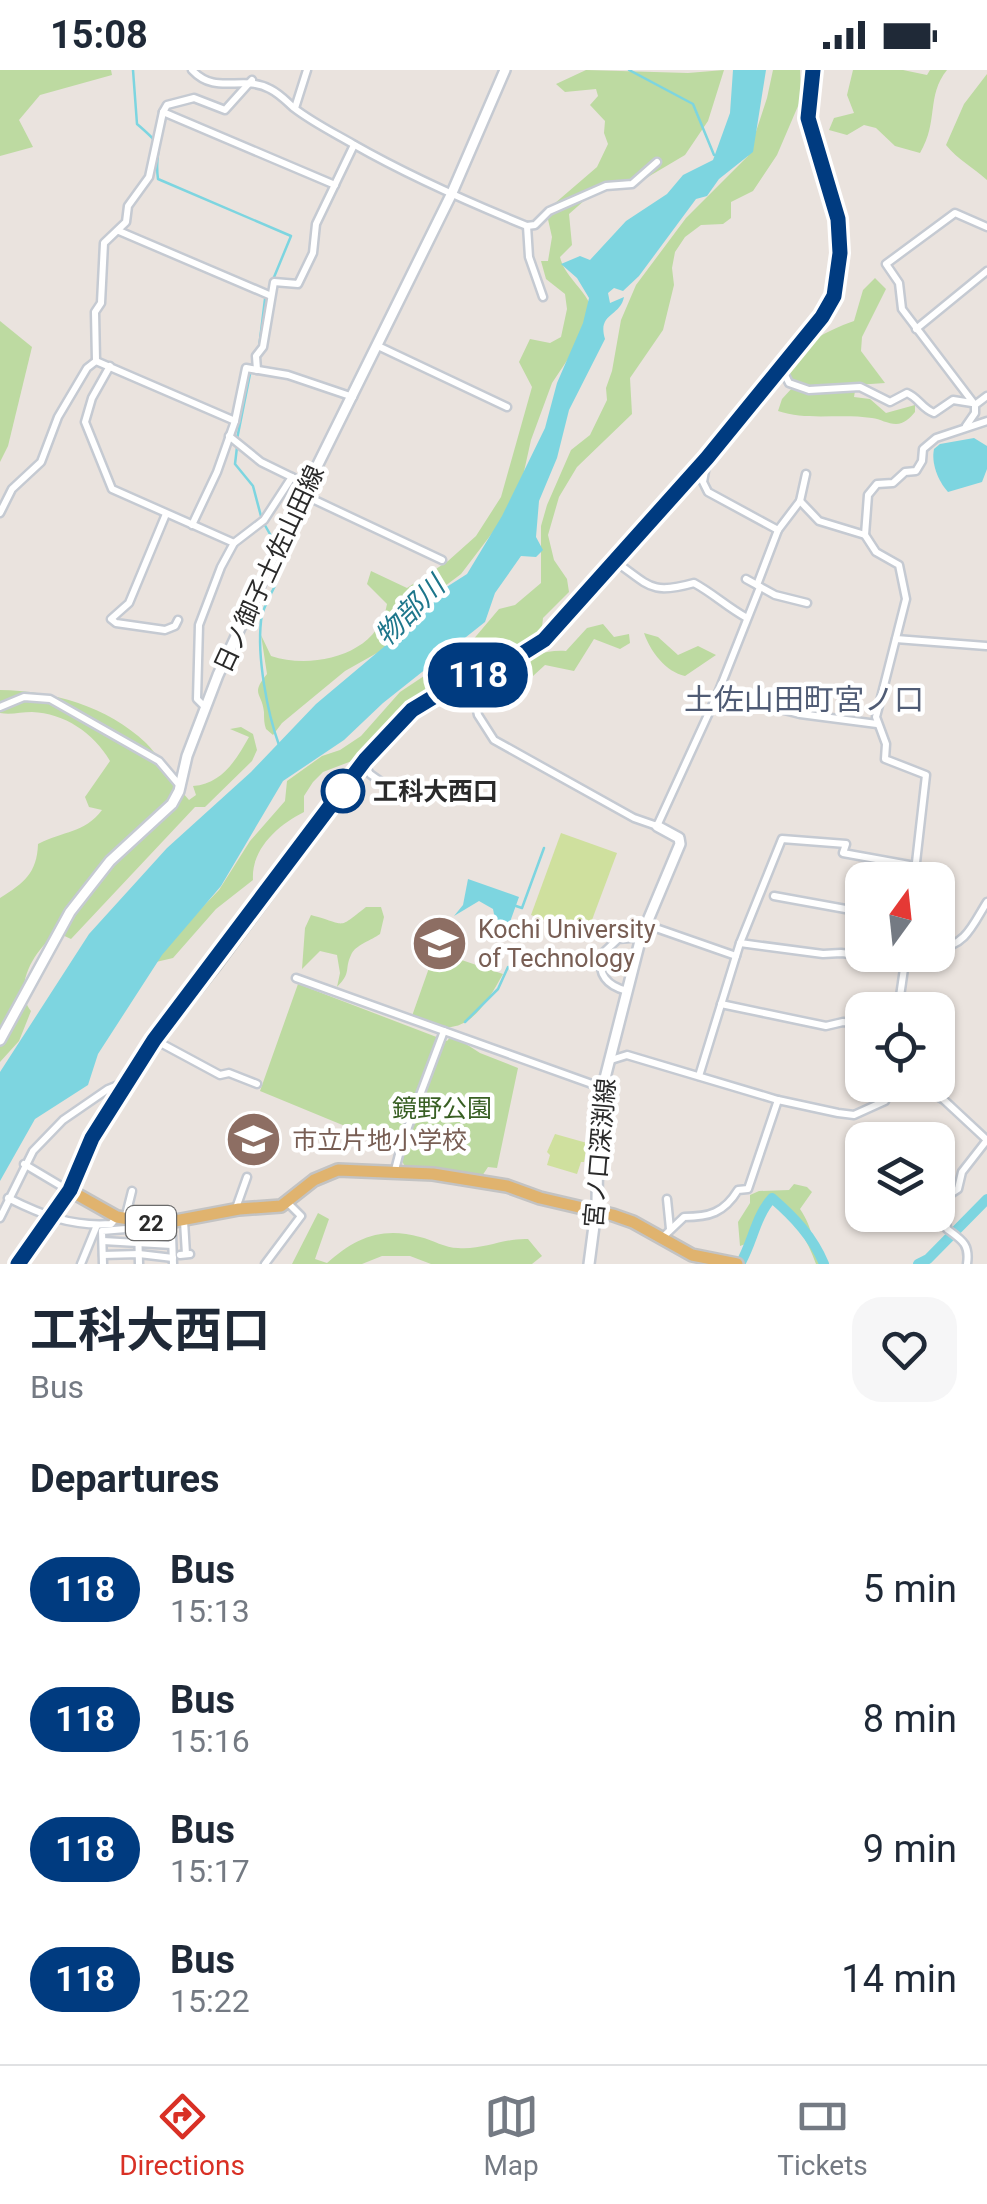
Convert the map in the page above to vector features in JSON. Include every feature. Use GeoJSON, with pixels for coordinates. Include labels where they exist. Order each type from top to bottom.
{"type":"FeatureCollection","features":[{"type":"Feature","properties":{"kind":"highway"},"geometry":{"type":"LineString","coordinates":[[18,1264],[70,1190],[92,1138],[125,1082],[363,763],[412,710],[470,678],[506,664],[544,640],[707,458],[822,317],[834,296],[839,271],[838,219],[808,118],[813,70]]}},
{"type":"Feature","properties":{"kind":"main road","name":"日ノ御子土佐山田線"},"geometry":{"type":"LineString","coordinates":[[0,1040],[70,912],[110,861],[172,804],[181,787],[187,756],[206,708],[277,550],[451,194],[505,70]]}},
{"type":"Feature","properties":{"kind":"main road","name":"宮ノ口深渕線"},"geometry":{"type":"LineString","coordinates":[[589,1264],[603,1088],[641,936],[680,844],[679,838],[657,826]]}},
{"type":"Feature","properties":{"kind":"main road","name":"22"},"geometry":{"type":"LineString","coordinates":[[70,1190],[129,1221],[159,1224],[236,1209],[272,1207],[286,1202],[329,1172],[395,1170],[507,1186],[633,1222],[666,1234],[692,1255],[733,1263]]}},
{"type":"Feature","properties":{"kind":"street"},"geometry":{"type":"LineString","coordinates":[[192,70],[201,79],[216,83],[252,80],[280,94],[295,108],[354,145],[451,194],[528,226],[548,212],[606,186],[632,184],[657,162]]}},
{"type":"Feature","properties":{"kind":"street"},"geometry":{"type":"LineString","coordinates":[[295,108],[307,70]]}},
{"type":"Feature","properties":{"kind":"street"},"geometry":{"type":"LineString","coordinates":[[96,361],[95,312],[101,303],[104,243],[126,222],[128,206],[149,177],[167,105],[194,98],[225,110],[252,80]]}},
{"type":"Feature","properties":{"kind":"street"},"geometry":{"type":"LineString","coordinates":[[164,112],[335,185]]}},
{"type":"Feature","properties":{"kind":"street"},"geometry":{"type":"LineString","coordinates":[[192,525],[216,472],[256,356],[263,347],[274,282],[298,284],[313,253],[316,224],[354,145]]}},
{"type":"Feature","properties":{"kind":"street"},"geometry":{"type":"LineString","coordinates":[[966,428],[975,413],[975,404],[899,303],[899,283],[886,264],[955,213],[987,227]]}},
{"type":"Feature","properties":{"kind":"street"},"geometry":{"type":"LineString","coordinates":[[528,226],[529,257],[543,298]]}},
{"type":"Feature","properties":{"kind":"street"},"geometry":{"type":"LineString","coordinates":[[118,231],[269,296]]}},
{"type":"Feature","properties":{"kind":"street"},"geometry":{"type":"LineString","coordinates":[[916,329],[987,272]]}},
{"type":"Feature","properties":{"kind":"street"},"geometry":{"type":"LineString","coordinates":[[378,346],[507,407]]}},
{"type":"Feature","properties":{"kind":"street"},"geometry":{"type":"LineString","coordinates":[[96,361],[234,421]]}},
{"type":"Feature","properties":{"kind":"street"},"geometry":{"type":"LineString","coordinates":[[0,513],[12,489],[40,462],[58,417],[86,368],[96,361]]}},
{"type":"Feature","properties":{"kind":"street"},"geometry":{"type":"LineString","coordinates":[[110,366],[92,398],[85,422],[112,489],[234,543]]}},
{"type":"Feature","properties":{"kind":"street"},"geometry":{"type":"LineString","coordinates":[[781,368],[790,383],[809,390],[860,387],[890,402],[907,394],[915,396],[923,409],[934,412],[952,400],[975,404],[987,396]]}},
{"type":"Feature","properties":{"kind":"street"},"geometry":{"type":"LineString","coordinates":[[252,369],[288,375],[353,397]]}},
{"type":"Feature","properties":{"kind":"street"},"geometry":{"type":"LineString","coordinates":[[864,535],[868,496],[877,484],[893,484],[905,472],[916,472],[928,442],[987,421]]}},
{"type":"Feature","properties":{"kind":"street"},"geometry":{"type":"LineString","coordinates":[[229,436],[306,490],[442,560]]}},
{"type":"Feature","properties":{"kind":"street"},"geometry":{"type":"LineString","coordinates":[[707,458],[703,482],[708,492],[778,530]]}},
{"type":"Feature","properties":{"kind":"street"},"geometry":{"type":"LineString","coordinates":[[470,678],[478,715],[494,740],[657,826],[718,693],[778,530],[800,502],[806,474]]}},
{"type":"Feature","properties":{"kind":"street"},"geometry":{"type":"LineString","coordinates":[[206,708],[197,699],[199,625],[234,543],[264,520],[292,477]]}},
{"type":"Feature","properties":{"kind":"street"},"geometry":{"type":"LineString","coordinates":[[800,502],[818,521],[864,535],[886,560],[899,565],[906,599],[877,724],[886,744],[885,759],[926,775],[916,862]]}},
{"type":"Feature","properties":{"kind":"street"},"geometry":{"type":"LineString","coordinates":[[166,514],[129,603],[111,619],[166,630],[178,620]]}},
{"type":"Feature","properties":{"kind":"street"},"geometry":{"type":"LineString","coordinates":[[616,562],[651,589],[672,590],[694,584],[747,618]]}},
{"type":"Feature","properties":{"kind":"street"},"geometry":{"type":"LineString","coordinates":[[746,579],[796,603],[807,604]]}},
{"type":"Feature","properties":{"kind":"street"},"geometry":{"type":"LineString","coordinates":[[896,639],[986,646]]}},
{"type":"Feature","properties":{"kind":"street"},"geometry":{"type":"LineString","coordinates":[[718,693],[762,707],[877,724]]}},
{"type":"Feature","properties":{"kind":"street"},"geometry":{"type":"LineString","coordinates":[[0,707],[24,697],[50,699],[159,761],[181,787]]}},
{"type":"Feature","properties":{"kind":"street"},"geometry":{"type":"LineString","coordinates":[[363,763],[370,774],[398,794]]}},
{"type":"Feature","properties":{"kind":"street"},"geometry":{"type":"LineString","coordinates":[[699,1076],[740,943],[782,839],[846,844],[843,853],[893,862]]}},
{"type":"Feature","properties":{"kind":"street"},"geometry":{"type":"LineString","coordinates":[[774,896],[845,909]]}},
{"type":"Feature","properties":{"kind":"street"},"geometry":{"type":"LineString","coordinates":[[955,944],[963,939],[987,902]]}},
{"type":"Feature","properties":{"kind":"street"},"geometry":{"type":"LineString","coordinates":[[647,922],[736,956]]}},
{"type":"Feature","properties":{"kind":"street"},"geometry":{"type":"LineString","coordinates":[[627,992],[604,979],[601,955],[618,938],[641,936]]}},
{"type":"Feature","properties":{"kind":"street"},"geometry":{"type":"LineString","coordinates":[[740,943],[845,953]]}},
{"type":"Feature","properties":{"kind":"street"},"geometry":{"type":"LineString","coordinates":[[296,978],[603,1088]]}},
{"type":"Feature","properties":{"kind":"street"},"geometry":{"type":"LineString","coordinates":[[721,1004],[826,1026],[845,1025]]}},
{"type":"Feature","properties":{"kind":"street"},"geometry":{"type":"LineString","coordinates":[[395,1170],[444,1031]]}},
{"type":"Feature","properties":{"kind":"street"},"geometry":{"type":"LineString","coordinates":[[154,1040],[220,1076],[229,1073],[257,1084]]}},
{"type":"Feature","properties":{"kind":"street"},"geometry":{"type":"LineString","coordinates":[[609,1062],[627,1054],[778,1100],[854,1115],[883,1102]]}},
{"type":"Feature","properties":{"kind":"street"},"geometry":{"type":"LineString","coordinates":[[0,1218],[24,1164],[63,1120],[125,1082]]}},
{"type":"Feature","properties":{"kind":"street"},"geometry":{"type":"LineString","coordinates":[[666,1234],[684,1217],[708,1218],[729,1204],[738,1190],[748,1189],[778,1100]]}},
{"type":"Feature","properties":{"kind":"street"},"geometry":{"type":"LineString","coordinates":[[946,1102],[987,1140],[962,1172],[958,1188],[944,1198],[946,1229],[965,1242],[969,1250],[967,1264]]}},
{"type":"Feature","properties":{"kind":"street"},"geometry":{"type":"LineString","coordinates":[[24,1164],[70,1190]]}},
{"type":"Feature","properties":{"kind":"street"},"geometry":{"type":"LineString","coordinates":[[236,1209],[247,1176]]}},
{"type":"Feature","properties":{"kind":"street"},"geometry":{"type":"LineString","coordinates":[[132,1191],[129,1221],[138,1242],[139,1264]]}},
{"type":"Feature","properties":{"kind":"street"},"geometry":{"type":"LineString","coordinates":[[8,1198],[51,1219],[96,1225],[129,1221],[169,1232],[180,1257]]}},
{"type":"Feature","properties":{"kind":"street"},"geometry":{"type":"LineString","coordinates":[[666,1234],[667,1198]]}},
{"type":"Feature","properties":{"kind":"street"},"geometry":{"type":"LineString","coordinates":[[265,1264],[301,1216],[286,1202]]}},
{"type":"Feature","properties":{"kind":"street"},"geometry":{"type":"LineString","coordinates":[[180,1257],[184,1220]]}},
{"type":"Feature","properties":{"kind":"street"},"geometry":{"type":"LineString","coordinates":[[129,1221],[102,1231],[103,1260],[139,1254],[180,1257]]}},
{"type":"Feature","properties":{"kind":"street"},"geometry":{"type":"LineString","coordinates":[[81,1264],[96,1225]]}},
{"type":"Feature","properties":{"kind":"street"},"geometry":{"type":"LineString","coordinates":[[103,1242],[172,1245]]}},
{"type":"Feature","properties":{"kind":"green space"},"geometry":{"type":"Polygon","coordinates":[[[0,70],[111,70],[112,75],[40,95],[19,120],[33,147],[0,156],[0,70]]]}},
{"type":"Feature","properties":{"kind":"green space"},"geometry":{"type":"Polygon","coordinates":[[[586,70],[724,70],[708,121],[685,155],[631,187],[602,185],[569,214],[572,245],[560,257],[591,306],[576,347],[552,383],[531,440],[521,485],[496,528],[461,574],[404,617],[384,649],[345,671],[273,735],[266,729],[258,693],[267,674],[261,635],[271,656],[288,660],[324,659],[358,647],[371,636],[387,604],[367,584],[371,571],[407,588],[448,561],[476,536],[501,497],[532,387],[519,362],[530,339],[550,343],[561,337],[567,309],[565,294],[546,279],[541,261],[548,261],[552,237],[547,215],[554,204],[597,167],[608,144],[605,121],[590,105],[598,96],[596,89],[565,92],[556,84],[586,70]]]}},
{"type":"Feature","properties":{"kind":"green space"},"geometry":{"type":"Polygon","coordinates":[[[773,70],[800,70],[801,99],[777,155],[753,191],[731,202],[731,218],[723,224],[701,225],[685,237],[675,252],[674,285],[663,330],[630,378],[632,414],[577,467],[559,497],[548,535],[554,560],[567,579],[569,592],[543,618],[541,636],[511,658],[466,667],[396,711],[357,759],[323,772],[304,796],[304,812],[276,831],[261,848],[253,880],[216,909],[173,958],[156,962],[163,948],[219,890],[250,841],[285,801],[287,781],[322,756],[361,736],[400,692],[466,648],[499,609],[515,605],[541,583],[541,526],[547,505],[571,450],[590,435],[607,400],[606,388],[621,320],[636,285],[686,218],[748,156],[773,70]]]}},
{"type":"Feature","properties":{"kind":"green space"},"geometry":{"type":"Polygon","coordinates":[[[853,70],[903,70],[927,75],[930,70],[947,70],[937,89],[920,153],[895,146],[876,128],[864,125],[847,135],[829,130],[834,118],[854,113],[847,95],[853,70]]]}},
{"type":"Feature","properties":{"kind":"green space"},"geometry":{"type":"Polygon","coordinates":[[[987,74],[987,180],[946,145],[964,104],[987,74]]]}},
{"type":"Feature","properties":{"kind":"green space"},"geometry":{"type":"Polygon","coordinates":[[[875,278],[886,289],[862,337],[861,351],[885,383],[856,385],[854,397],[870,399],[886,413],[915,405],[915,412],[896,424],[860,417],[801,416],[778,411],[793,387],[789,371],[801,352],[833,329],[854,321],[863,290],[875,278]]]}},
{"type":"Feature","properties":{"kind":"green space"},"geometry":{"type":"Polygon","coordinates":[[[0,321],[32,347],[8,446],[0,462],[0,321]]]}},
{"type":"Feature","properties":{"kind":"green space"},"geometry":{"type":"Polygon","coordinates":[[[603,624],[614,637],[629,634],[630,643],[620,649],[594,639],[574,671],[545,665],[533,676],[520,668],[541,654],[566,651],[587,628],[603,624]]]}},
{"type":"Feature","properties":{"kind":"green space"},"geometry":{"type":"Polygon","coordinates":[[[644,633],[658,637],[678,655],[698,646],[716,655],[685,676],[660,660],[644,633]]]}},
{"type":"Feature","properties":{"kind":"green space"},"geometry":{"type":"Polygon","coordinates":[[[0,690],[59,697],[114,719],[146,743],[189,800],[196,795],[193,786],[220,776],[249,737],[230,729],[241,727],[253,734],[257,750],[252,761],[205,807],[195,807],[71,939],[58,933],[41,948],[25,980],[24,991],[31,1011],[19,1041],[0,1062],[0,898],[28,876],[38,844],[81,827],[102,810],[89,807],[85,797],[110,761],[96,742],[67,721],[44,713],[0,713],[0,690]]]}},
{"type":"Feature","properties":{"kind":"green space"},"geometry":{"type":"Polygon","coordinates":[[[561,833],[617,853],[586,936],[531,915],[561,833]]]}},
{"type":"Feature","properties":{"kind":"green space"},"geometry":{"type":"Polygon","coordinates":[[[366,907],[381,907],[384,917],[380,934],[353,951],[337,987],[337,955],[320,951],[302,969],[305,928],[311,915],[342,923],[366,907]]]}},
{"type":"Feature","properties":{"kind":"green space"},"geometry":{"type":"Polygon","coordinates":[[[435,951],[503,974],[480,1010],[464,1023],[436,1026],[412,1016],[435,951]]]}},
{"type":"Feature","properties":{"kind":"green space","name":"鏡野公園"},"geometry":{"type":"Polygon","coordinates":[[[298,984],[447,1041],[452,1035],[480,1053],[518,1068],[497,1168],[488,1167],[482,1176],[405,1166],[391,1145],[260,1091],[298,984]]]}},
{"type":"Feature","properties":{"kind":"green space"},"geometry":{"type":"Polygon","coordinates":[[[555,1134],[587,1143],[577,1174],[547,1165],[547,1152],[555,1134]]]}},
{"type":"Feature","properties":{"kind":"green space"},"geometry":{"type":"Polygon","coordinates":[[[794,1184],[812,1192],[800,1209],[822,1264],[816,1264],[792,1218],[770,1201],[756,1220],[751,1242],[740,1246],[738,1222],[750,1203],[750,1195],[789,1190],[794,1184]]]}},
{"type":"Feature","properties":{"kind":"green space"},"geometry":{"type":"Polygon","coordinates":[[[318,1213],[329,1219],[315,1259],[327,1263],[370,1236],[393,1233],[458,1248],[528,1239],[542,1256],[532,1264],[431,1264],[410,1256],[382,1256],[362,1264],[292,1264],[318,1213]]]}},
{"type":"Feature","properties":{"kind":"water"},"geometry":{"type":"Polygon","coordinates":[[[733,70],[766,70],[753,152],[719,179],[707,196],[696,199],[639,276],[623,291],[614,288],[608,293],[610,303],[624,297],[604,324],[605,339],[569,410],[557,458],[539,501],[536,537],[543,550],[536,557],[521,556],[495,593],[485,622],[383,703],[344,740],[283,781],[221,886],[162,955],[98,1054],[88,1085],[35,1119],[0,1181],[0,1072],[89,934],[167,848],[251,772],[316,704],[404,630],[423,602],[467,574],[502,516],[545,428],[557,383],[583,323],[589,298],[577,278],[561,264],[580,256],[590,260],[626,221],[667,194],[683,175],[713,160],[730,113],[733,70]]]}},
{"type":"Feature","properties":{"kind":"water"},"geometry":{"type":"Polygon","coordinates":[[[974,438],[987,446],[987,469],[982,482],[948,492],[936,472],[934,449],[940,444],[974,438]]]}},
{"type":"Feature","properties":{"kind":"water"},"geometry":{"type":"Polygon","coordinates":[[[468,879],[519,897],[506,933],[496,924],[493,909],[479,901],[454,916],[463,905],[468,879]]]}},
{"type":"Feature","properties":{"kind":"waterway"},"geometry":{"type":"LineString","coordinates":[[133,70],[137,124],[157,145],[158,179],[291,236],[265,299],[259,348]]}},
{"type":"Feature","properties":{"kind":"waterway"},"geometry":{"type":"LineString","coordinates":[[629,70],[693,104],[714,155]]}},
{"type":"Feature","properties":{"kind":"waterway"},"geometry":{"type":"LineString","coordinates":[[237,439],[254,354]]}},
{"type":"Feature","properties":{"kind":"waterway"},"geometry":{"type":"LineString","coordinates":[[237,447],[235,464],[253,486],[262,520],[275,543]]}},
{"type":"Feature","properties":{"kind":"waterway"},"geometry":{"type":"LineString","coordinates":[[279,555],[280,572],[263,612],[260,635],[264,684],[279,745]]}},
{"type":"Feature","properties":{"kind":"waterway"},"geometry":{"type":"LineString","coordinates":[[516,906],[522,908],[544,848]]}},
{"type":"Feature","properties":{"kind":"waterway"},"geometry":{"type":"LineString","coordinates":[[465,1022],[498,989],[508,967]]}},
{"type":"Feature","properties":{"kind":"waterway"},"geometry":{"type":"LineString","coordinates":[[740,1264],[772,1198],[802,1228],[824,1264]]}},
{"type":"Feature","properties":{"kind":"waterway"},"geometry":{"type":"LineString","coordinates":[[918,1264],[928,1259],[987,1199]]}},
{"type":"Feature","properties":{"kind":"bus line","name":"118"},"geometry":{"type":"LineString","coordinates":[[18,1264],[70,1190],[92,1138],[154,1040],[365,760],[412,710],[455,684],[506,664],[544,640],[707,458],[822,317],[834,296],[840,253],[838,219],[808,118],[813,70]]}},
{"type":"Feature","properties":{"kind":"place","name":"工科大西口"},"geometry":{"type":"Point","coordinates":[343,791]}},
{"type":"Feature","properties":{"kind":"place","name":"Kochi University of Technology"},"geometry":{"type":"Point","coordinates":[439,943]}},
{"type":"Feature","properties":{"kind":"place","name":"市立片地小学校"},"geometry":{"type":"Point","coordinates":[253,1140]}},
{"type":"Feature","properties":{"kind":"district","name":"土佐山田町宮ノ口"},"geometry":{"type":"Point","coordinates":[804,699]}},
{"type":"Feature","properties":{"kind":"water label","name":"物部川"},"geometry":{"type":"Point","coordinates":[410,611]}}]}
